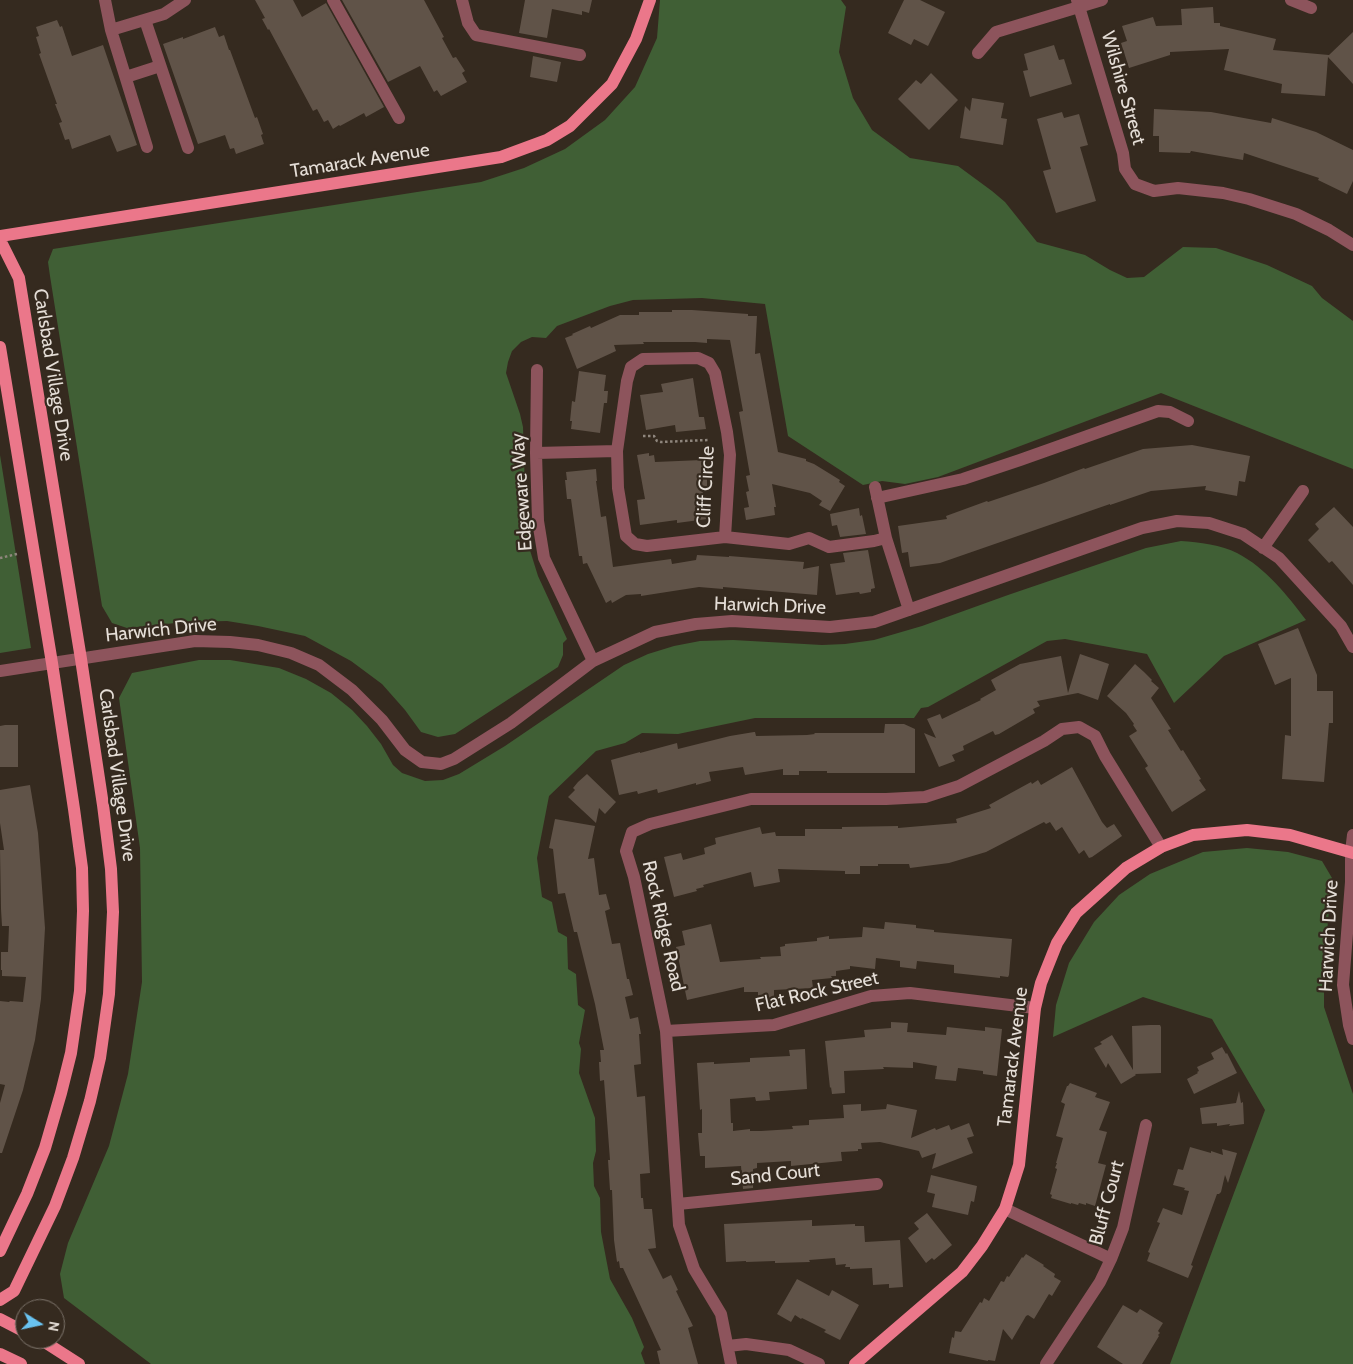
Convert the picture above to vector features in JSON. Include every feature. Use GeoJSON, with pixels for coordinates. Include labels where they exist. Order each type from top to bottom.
{"type":"FeatureCollection","features":[{"type":"Feature","properties":{"kind":"main road","name":"Tamarack Avenue"},"geometry":{"type":"LineString","coordinates":[[0,236],[501,157],[547,140],[570,126],[612,84],[636,39],[650,0]]}},
{"type":"Feature","properties":{"kind":"main road","name":"Carlsbad Village Drive"},"geometry":{"type":"LineString","coordinates":[[0,240],[19,278],[104,804],[111,869],[113,912],[109,994],[100,1058],[90,1101],[73,1158],[55,1206],[14,1290],[0,1300]]}},
{"type":"Feature","properties":{"kind":"main road"},"geometry":{"type":"LineString","coordinates":[[0,347],[52,663],[82,868],[83,912],[80,991],[71,1053],[45,1148],[28,1194],[0,1251]]}},
{"type":"Feature","properties":{"kind":"main road","name":"Tamarack Avenue"},"geometry":{"type":"LineString","coordinates":[[855,1364],[962,1272],[982,1246],[1005,1209],[1019,1166],[1035,1008],[1041,983],[1056,943],[1076,913],[1126,868],[1161,847],[1193,835],[1246,830],[1290,835],[1352,852]]}},
{"type":"Feature","properties":{"kind":"main road"},"geometry":{"type":"LineString","coordinates":[[0,1319],[15,1327]]}},
{"type":"Feature","properties":{"kind":"main road"},"geometry":{"type":"LineString","coordinates":[[56,1349],[79,1364]]}},
{"type":"Feature","properties":{"kind":"main road"},"geometry":{"type":"LineString","coordinates":[[0,1354],[21,1364]]}},
{"type":"Feature","properties":{"kind":"street"},"geometry":{"type":"LineString","coordinates":[[105,0],[111,30],[147,147]]}},
{"type":"Feature","properties":{"kind":"street"},"geometry":{"type":"LineString","coordinates":[[111,30],[164,14],[185,0]]}},
{"type":"Feature","properties":{"kind":"street"},"geometry":{"type":"LineString","coordinates":[[333,0],[399,118]]}},
{"type":"Feature","properties":{"kind":"street"},"geometry":{"type":"LineString","coordinates":[[462,0],[468,23],[476,34],[580,54]]}},
{"type":"Feature","properties":{"kind":"street"},"geometry":{"type":"LineString","coordinates":[[978,53],[996,32],[1078,3],[1102,0]]}},
{"type":"Feature","properties":{"kind":"street"},"geometry":{"type":"LineString","coordinates":[[1291,0],[1311,8]]}},
{"type":"Feature","properties":{"kind":"street","name":"Wilshire Street"},"geometry":{"type":"LineString","coordinates":[[1078,3],[1123,153],[1126,169],[1135,184],[1154,191],[1178,188],[1223,193],[1249,199],[1296,214],[1329,230],[1353,245]]}},
{"type":"Feature","properties":{"kind":"street"},"geometry":{"type":"LineString","coordinates":[[145,20],[188,148]]}},
{"type":"Feature","properties":{"kind":"street"},"geometry":{"type":"LineString","coordinates":[[126,77],[160,66]]}},
{"type":"Feature","properties":{"kind":"street","name":"Cliff Circle"},"geometry":{"type":"LineString","coordinates":[[698,358],[709,363],[715,373],[730,455],[725,537],[647,546],[635,544],[626,536],[618,488],[617,452],[627,381],[631,367],[644,359],[698,358]]}},
{"type":"Feature","properties":{"kind":"street","name":"Edgeware Way"},"geometry":{"type":"LineString","coordinates":[[537,370],[536,453],[538,521],[544,558],[593,661]]}},
{"type":"Feature","properties":{"kind":"street"},"geometry":{"type":"LineString","coordinates":[[909,610],[886,538],[876,492],[963,479],[1158,411],[1170,412],[1188,421]]}},
{"type":"Feature","properties":{"kind":"street"},"geometry":{"type":"LineString","coordinates":[[536,453],[617,452]]}},
{"type":"Feature","properties":{"kind":"street"},"geometry":{"type":"LineString","coordinates":[[1264,548],[1302,492]]}},
{"type":"Feature","properties":{"kind":"street","name":"Harwich Drive"},"geometry":{"type":"LineString","coordinates":[[0,671],[195,641],[258,644],[291,653],[319,665],[352,690],[382,720],[405,750],[422,762],[441,764],[454,759],[510,723],[593,661],[655,632],[696,624],[732,621],[830,628],[874,622],[1142,528],[1177,521],[1209,522],[1243,534],[1279,558],[1342,626],[1353,647]]}},
{"type":"Feature","properties":{"kind":"street"},"geometry":{"type":"LineString","coordinates":[[725,537],[789,544],[809,538],[829,547],[886,538]]}},
{"type":"Feature","properties":{"kind":"street","name":"Rock Ridge Road"},"geometry":{"type":"LineString","coordinates":[[731,1364],[721,1314],[694,1269],[679,1225],[666,1031],[634,876],[626,851],[632,832],[650,824],[751,799],[886,799],[925,797],[959,786],[1044,741],[1062,728],[1079,727],[1095,736],[1105,756],[1161,847]]}},
{"type":"Feature","properties":{"kind":"street","name":"Harwich Drive"},"geometry":{"type":"LineString","coordinates":[[1353,835],[1342,985],[1348,1025],[1353,1038]]}},
{"type":"Feature","properties":{"kind":"street","name":"Flat Rock Street"},"geometry":{"type":"LineString","coordinates":[[666,1031],[774,1025],[871,996],[910,993],[1035,1008]]}},
{"type":"Feature","properties":{"kind":"street","name":"Bluff Court"},"geometry":{"type":"LineString","coordinates":[[1046,1364],[1100,1282],[1111,1259],[1123,1228],[1146,1125]]}},
{"type":"Feature","properties":{"kind":"street","name":"Sand Court"},"geometry":{"type":"LineString","coordinates":[[678,1204],[877,1184]]}},
{"type":"Feature","properties":{"kind":"street"},"geometry":{"type":"LineString","coordinates":[[1005,1209],[1111,1259]]}},
{"type":"Feature","properties":{"kind":"street"},"geometry":{"type":"LineString","coordinates":[[728,1346],[746,1344],[789,1350],[819,1364]]}},
{"type":"Feature","properties":{"kind":"path"},"geometry":{"type":"LineString","coordinates":[[643,436],[654,436],[657,441],[661,442],[708,440]]}},
{"type":"Feature","properties":{"kind":"path"},"geometry":{"type":"LineString","coordinates":[[0,558],[17,554]]}},
{"type":"Feature","properties":{"kind":"green space"},"geometry":{"type":"Polygon","coordinates":[[[660,0],[841,0],[846,7],[839,52],[853,98],[872,130],[910,158],[958,166],[1005,202],[1037,242],[1085,255],[1127,278],[1144,277],[1183,247],[1216,248],[1267,265],[1312,286],[1322,298],[1353,321],[1353,469],[1161,393],[938,477],[905,484],[882,481],[863,485],[788,436],[765,304],[702,298],[633,300],[610,306],[557,326],[546,338],[532,337],[521,342],[512,351],[506,373],[523,427],[528,544],[538,576],[567,639],[563,643],[563,655],[558,667],[455,734],[438,737],[421,732],[382,684],[351,661],[305,636],[227,621],[185,622],[127,628],[112,623],[102,606],[48,262],[53,249],[481,182],[524,168],[565,149],[605,120],[635,87],[657,38],[660,0]]]}},
{"type":"Feature","properties":{"kind":"green space"},"geometry":{"type":"Polygon","coordinates":[[[0,455],[31,648],[0,653],[0,455]]]}},
{"type":"Feature","properties":{"kind":"green space"},"geometry":{"type":"Polygon","coordinates":[[[1181,541],[1217,546],[1231,550],[1248,559],[1267,574],[1306,620],[1224,656],[1174,703],[1147,654],[1065,639],[1047,641],[928,707],[921,708],[914,718],[755,718],[678,734],[642,733],[625,743],[596,751],[549,796],[537,858],[542,897],[552,902],[558,932],[567,937],[568,969],[576,974],[578,1005],[585,1010],[579,1043],[581,1049],[579,1073],[595,1118],[594,1186],[600,1198],[601,1232],[610,1279],[632,1318],[644,1347],[641,1353],[645,1364],[151,1364],[64,1298],[60,1274],[68,1243],[109,1146],[128,1074],[142,982],[140,848],[119,698],[132,673],[199,660],[230,660],[279,668],[306,679],[331,693],[352,710],[381,744],[393,765],[402,773],[425,781],[443,780],[459,774],[505,746],[624,665],[648,654],[700,641],[733,640],[822,645],[874,640],[922,626],[1146,548],[1181,541]]]}},
{"type":"Feature","properties":{"kind":"green space"},"geometry":{"type":"Polygon","coordinates":[[[1247,848],[1288,852],[1322,861],[1332,878],[1324,964],[1324,1007],[1353,1094],[1353,1364],[1170,1364],[1265,1110],[1212,1019],[1143,997],[1053,1037],[1056,1005],[1069,963],[1094,922],[1119,895],[1150,874],[1203,852],[1247,848]]]}},
{"type":"Feature","properties":{"kind":"building"},"geometry":{"type":"Polygon","coordinates":[[[255,0],[293,0],[302,17],[326,3],[384,107],[366,117],[364,113],[333,129],[328,120],[324,122],[317,109],[313,111],[262,19],[265,18],[255,0]]]}},
{"type":"Feature","properties":{"kind":"building"},"geometry":{"type":"Polygon","coordinates":[[[342,0],[424,0],[453,58],[456,57],[465,71],[462,73],[467,82],[441,96],[437,90],[434,92],[420,66],[388,82],[342,0]]]}},
{"type":"Feature","properties":{"kind":"building"},"geometry":{"type":"Polygon","coordinates":[[[525,0],[592,0],[589,13],[582,11],[582,15],[552,9],[547,38],[519,33],[525,0]]]}},
{"type":"Feature","properties":{"kind":"building"},"geometry":{"type":"Polygon","coordinates":[[[904,0],[920,0],[945,12],[928,46],[914,39],[911,45],[888,33],[904,0]]]}},
{"type":"Feature","properties":{"kind":"building"},"geometry":{"type":"Polygon","coordinates":[[[1213,7],[1214,23],[1276,39],[1273,50],[1329,55],[1353,32],[1353,84],[1328,57],[1325,96],[1281,93],[1282,84],[1224,70],[1229,49],[1170,52],[1170,55],[1129,68],[1121,43],[1127,41],[1122,26],[1153,17],[1156,26],[1182,25],[1181,9],[1213,7]]]}},
{"type":"Feature","properties":{"kind":"building"},"geometry":{"type":"Polygon","coordinates":[[[57,20],[60,27],[62,26],[72,56],[103,45],[137,145],[117,152],[110,135],[72,149],[69,139],[65,140],[59,123],[62,122],[55,104],[57,104],[39,54],[41,53],[36,37],[39,36],[36,27],[57,20]]]}},
{"type":"Feature","properties":{"kind":"building"},"geometry":{"type":"Polygon","coordinates":[[[215,27],[219,37],[224,35],[255,118],[257,117],[263,134],[261,135],[264,144],[236,154],[234,148],[230,149],[225,135],[198,144],[163,44],[215,27]]]}},
{"type":"Feature","properties":{"kind":"building"},"geometry":{"type":"Polygon","coordinates":[[[1054,45],[1059,60],[1064,59],[1072,84],[1030,97],[1023,71],[1028,70],[1024,54],[1054,45]]]}},
{"type":"Feature","properties":{"kind":"building"},"geometry":{"type":"Polygon","coordinates":[[[533,56],[561,62],[557,82],[530,77],[533,56]]]}},
{"type":"Feature","properties":{"kind":"building"},"geometry":{"type":"Polygon","coordinates":[[[931,73],[958,100],[929,130],[898,99],[916,80],[921,84],[931,73]]]}},
{"type":"Feature","properties":{"kind":"building"},"geometry":{"type":"Polygon","coordinates":[[[972,98],[1004,103],[1001,118],[1007,119],[1003,145],[960,138],[965,106],[970,111],[972,98]]]}},
{"type":"Feature","properties":{"kind":"building"},"geometry":{"type":"Polygon","coordinates":[[[1154,109],[1211,112],[1271,123],[1272,118],[1316,132],[1353,150],[1353,181],[1347,194],[1318,180],[1319,178],[1244,153],[1243,160],[1191,151],[1190,153],[1159,152],[1159,136],[1153,136],[1154,109]]]}},
{"type":"Feature","properties":{"kind":"building"},"geometry":{"type":"Polygon","coordinates":[[[1062,112],[1064,118],[1079,114],[1088,145],[1080,147],[1096,201],[1056,213],[1043,171],[1051,169],[1037,119],[1062,112]]]}},
{"type":"Feature","properties":{"kind":"building"},"geometry":{"type":"Polygon","coordinates":[[[672,310],[757,316],[755,354],[760,353],[778,452],[806,459],[806,461],[840,480],[839,482],[845,486],[830,511],[819,505],[822,501],[810,493],[772,484],[776,507],[774,507],[775,515],[746,520],[744,508],[749,507],[746,492],[749,491],[746,476],[750,475],[739,412],[743,411],[730,340],[707,339],[707,343],[643,342],[644,344],[614,345],[616,351],[577,369],[565,338],[620,315],[639,315],[639,312],[672,312],[672,310]]]}},
{"type":"Feature","properties":{"kind":"building"},"geometry":{"type":"Polygon","coordinates":[[[579,371],[606,375],[604,391],[608,391],[607,403],[604,403],[600,433],[571,429],[572,401],[575,402],[579,371]]]}},
{"type":"Feature","properties":{"kind":"building"},"geometry":{"type":"Polygon","coordinates":[[[693,378],[699,417],[704,417],[706,429],[676,432],[675,425],[646,430],[640,395],[663,392],[661,384],[693,378]]]}},
{"type":"Feature","properties":{"kind":"building"},"geometry":{"type":"Polygon","coordinates":[[[1192,445],[1250,456],[1245,482],[1239,481],[1237,496],[1205,490],[1206,486],[1151,491],[940,563],[910,567],[908,552],[902,553],[898,526],[947,519],[946,516],[987,501],[1143,449],[1192,445]]]}},
{"type":"Feature","properties":{"kind":"building"},"geometry":{"type":"Polygon","coordinates":[[[649,453],[649,456],[654,455],[655,462],[702,460],[702,476],[707,476],[707,488],[702,488],[707,519],[677,523],[677,520],[640,525],[637,500],[645,499],[637,455],[649,453]]]}},
{"type":"Feature","properties":{"kind":"building"},"geometry":{"type":"Polygon","coordinates":[[[596,469],[601,517],[606,516],[613,567],[671,559],[672,564],[696,560],[697,555],[804,562],[803,569],[819,566],[817,595],[723,587],[723,589],[699,587],[641,596],[641,594],[626,595],[612,603],[611,600],[606,603],[587,563],[583,564],[582,556],[579,556],[571,499],[567,499],[565,480],[567,480],[566,472],[596,469]]]}},
{"type":"Feature","properties":{"kind":"building"},"geometry":{"type":"Polygon","coordinates":[[[1334,507],[1353,527],[1353,585],[1332,561],[1329,563],[1308,540],[1319,529],[1315,524],[1334,507]]]}},
{"type":"Feature","properties":{"kind":"building"},"geometry":{"type":"Polygon","coordinates":[[[859,508],[866,534],[840,537],[837,525],[832,526],[830,514],[859,508]]]}},
{"type":"Feature","properties":{"kind":"building"},"geometry":{"type":"Polygon","coordinates":[[[868,550],[875,588],[871,589],[871,592],[860,594],[859,592],[836,595],[830,564],[845,562],[843,553],[868,550]]]}},
{"type":"Feature","properties":{"kind":"building"},"geometry":{"type":"Polygon","coordinates":[[[1298,628],[1317,675],[1317,691],[1333,691],[1333,723],[1329,723],[1324,782],[1282,779],[1285,735],[1291,736],[1291,678],[1275,685],[1258,644],[1298,628]]]}},
{"type":"Feature","properties":{"kind":"building"},"geometry":{"type":"Polygon","coordinates":[[[1080,654],[1109,664],[1098,700],[1078,693],[1037,701],[1040,706],[1033,709],[1035,713],[999,734],[995,735],[993,731],[963,746],[964,750],[952,755],[955,761],[939,767],[924,733],[936,738],[927,719],[940,714],[942,719],[981,700],[996,690],[991,680],[1020,664],[1061,656],[1068,693],[1080,654]]]}},
{"type":"Feature","properties":{"kind":"building"},"geometry":{"type":"Polygon","coordinates":[[[1135,664],[1159,688],[1151,698],[1171,729],[1168,730],[1181,751],[1183,750],[1206,790],[1172,812],[1145,768],[1148,766],[1129,736],[1137,731],[1134,724],[1126,713],[1107,696],[1135,664]]]}},
{"type":"Feature","properties":{"kind":"building"},"geometry":{"type":"Polygon","coordinates":[[[885,724],[904,724],[915,729],[915,773],[827,773],[827,771],[799,771],[799,775],[783,775],[783,769],[745,775],[743,767],[709,772],[711,781],[696,785],[696,783],[658,793],[657,789],[638,794],[637,791],[619,795],[611,760],[677,743],[678,749],[754,732],[756,736],[807,735],[814,733],[884,733],[885,724]]]}},
{"type":"Feature","properties":{"kind":"building"},"geometry":{"type":"Polygon","coordinates":[[[18,725],[18,767],[0,767],[0,726],[18,725]]]}},
{"type":"Feature","properties":{"kind":"building"},"geometry":{"type":"Polygon","coordinates":[[[1072,767],[1102,822],[1107,828],[1114,824],[1122,836],[1089,858],[1084,850],[1079,854],[1062,827],[1056,831],[1050,822],[1046,824],[1044,822],[986,852],[949,863],[910,868],[909,864],[860,866],[860,874],[845,874],[845,871],[778,869],[780,882],[754,887],[751,872],[703,885],[704,887],[696,889],[697,891],[674,897],[664,857],[681,853],[683,860],[705,854],[704,848],[716,844],[715,838],[760,827],[762,834],[775,832],[776,836],[805,836],[805,829],[898,826],[898,828],[957,823],[956,819],[991,808],[989,805],[1031,782],[1032,784],[1038,780],[1041,785],[1072,767]]]}},
{"type":"Feature","properties":{"kind":"building"},"geometry":{"type":"Polygon","coordinates":[[[587,774],[616,802],[605,814],[599,808],[596,823],[568,797],[575,790],[573,788],[587,774]]]}},
{"type":"Feature","properties":{"kind":"building"},"geometry":{"type":"Polygon","coordinates":[[[30,785],[38,833],[45,928],[41,999],[35,1040],[23,1090],[2,1153],[0,1153],[0,1103],[5,1085],[0,1084],[0,1001],[23,1002],[26,977],[2,976],[1,970],[1,952],[8,952],[9,926],[2,926],[0,850],[4,850],[0,823],[0,790],[30,785]]]}},
{"type":"Feature","properties":{"kind":"building"},"geometry":{"type":"Polygon","coordinates":[[[555,819],[595,826],[588,859],[594,858],[599,895],[606,894],[610,909],[605,911],[612,944],[620,943],[627,979],[629,979],[633,995],[625,997],[630,1019],[638,1017],[641,1034],[639,1034],[641,1064],[634,1065],[637,1097],[645,1096],[650,1173],[640,1174],[641,1198],[643,1198],[644,1209],[652,1209],[656,1248],[648,1249],[663,1279],[671,1275],[678,1290],[676,1291],[693,1326],[688,1328],[698,1364],[660,1364],[657,1351],[661,1350],[623,1268],[620,1268],[619,1261],[617,1262],[612,1190],[610,1190],[608,1160],[610,1160],[604,1080],[600,1081],[600,1050],[604,1050],[577,932],[574,932],[565,893],[558,894],[553,849],[549,848],[555,819]]]}},
{"type":"Feature","properties":{"kind":"building"},"geometry":{"type":"Polygon","coordinates":[[[885,922],[916,925],[916,928],[934,930],[934,932],[1012,939],[1009,975],[1008,977],[1000,976],[1000,978],[954,973],[954,965],[917,961],[916,969],[900,967],[900,961],[876,958],[875,969],[850,966],[850,969],[836,971],[836,976],[831,976],[832,978],[812,980],[813,988],[774,990],[774,999],[758,1000],[758,992],[744,992],[744,987],[687,1000],[676,947],[685,945],[682,931],[711,924],[720,962],[781,956],[780,947],[785,946],[785,944],[817,941],[817,938],[829,936],[829,939],[862,937],[863,927],[884,929],[885,922]]]}},
{"type":"Feature","properties":{"kind":"building"},"geometry":{"type":"Polygon","coordinates":[[[891,1022],[908,1023],[907,1032],[946,1035],[947,1027],[985,1031],[985,1027],[1002,1029],[997,1076],[983,1074],[983,1071],[958,1068],[956,1081],[935,1079],[937,1066],[913,1062],[913,1068],[883,1067],[884,1069],[844,1071],[845,1093],[832,1094],[825,1041],[865,1037],[864,1030],[891,1028],[891,1022]]]}},
{"type":"Feature","properties":{"kind":"building"},"geometry":{"type":"Polygon","coordinates":[[[1160,1025],[1161,1073],[1135,1074],[1121,1084],[1108,1063],[1106,1068],[1094,1048],[1112,1035],[1133,1070],[1132,1026],[1160,1025]]]}},
{"type":"Feature","properties":{"kind":"building"},"geometry":{"type":"Polygon","coordinates":[[[1222,1047],[1237,1073],[1194,1094],[1187,1079],[1198,1073],[1197,1067],[1214,1059],[1211,1053],[1222,1047]]]}},
{"type":"Feature","properties":{"kind":"building"},"geometry":{"type":"Polygon","coordinates":[[[805,1049],[807,1089],[769,1092],[770,1100],[756,1101],[755,1097],[730,1099],[733,1131],[793,1129],[792,1126],[809,1125],[809,1120],[844,1118],[843,1105],[861,1104],[861,1111],[886,1109],[887,1104],[917,1110],[911,1138],[935,1128],[936,1130],[949,1125],[951,1130],[969,1123],[974,1136],[967,1138],[973,1153],[932,1169],[936,1153],[922,1158],[919,1151],[880,1142],[861,1143],[862,1149],[858,1149],[858,1151],[841,1152],[842,1161],[791,1166],[791,1161],[757,1163],[757,1168],[753,1169],[753,1188],[743,1189],[741,1166],[705,1168],[705,1156],[700,1156],[698,1133],[702,1133],[702,1109],[700,1110],[697,1063],[750,1062],[750,1058],[790,1056],[789,1050],[805,1049]]]}},
{"type":"Feature","properties":{"kind":"building"},"geometry":{"type":"Polygon","coordinates":[[[1070,1083],[1097,1093],[1095,1097],[1110,1102],[1099,1130],[1107,1132],[1098,1163],[1106,1165],[1095,1206],[1086,1203],[1086,1205],[1079,1203],[1078,1205],[1071,1204],[1051,1198],[1052,1195],[1050,1194],[1063,1138],[1056,1136],[1065,1104],[1061,1102],[1070,1083]]]}},
{"type":"Feature","properties":{"kind":"building"},"geometry":{"type":"Polygon","coordinates":[[[1239,1091],[1241,1103],[1243,1102],[1244,1124],[1217,1126],[1217,1123],[1202,1124],[1200,1108],[1236,1103],[1239,1091]]]}},
{"type":"Feature","properties":{"kind":"building"},"geometry":{"type":"Polygon","coordinates":[[[1190,1147],[1223,1155],[1222,1149],[1237,1153],[1228,1183],[1225,1175],[1221,1192],[1217,1194],[1188,1278],[1147,1261],[1150,1253],[1148,1252],[1160,1223],[1157,1222],[1163,1208],[1182,1215],[1189,1191],[1173,1185],[1178,1169],[1183,1170],[1190,1147]]]}},
{"type":"Feature","properties":{"kind":"building"},"geometry":{"type":"Polygon","coordinates":[[[931,1175],[977,1186],[974,1202],[971,1201],[968,1215],[932,1207],[935,1194],[927,1192],[931,1175]]]}},
{"type":"Feature","properties":{"kind":"building"},"geometry":{"type":"Polygon","coordinates":[[[927,1213],[952,1245],[934,1260],[932,1258],[926,1263],[908,1238],[919,1229],[914,1223],[927,1213]]]}},
{"type":"Feature","properties":{"kind":"building"},"geometry":{"type":"Polygon","coordinates":[[[812,1220],[812,1226],[855,1224],[855,1226],[864,1226],[865,1242],[900,1240],[903,1287],[889,1288],[889,1284],[873,1285],[872,1268],[850,1269],[850,1267],[845,1267],[846,1264],[836,1265],[835,1258],[809,1260],[810,1262],[726,1262],[724,1224],[812,1220]]]}},
{"type":"Feature","properties":{"kind":"building"},"geometry":{"type":"Polygon","coordinates":[[[1026,1254],[1044,1265],[1055,1274],[1054,1277],[1061,1281],[1052,1296],[1049,1294],[1034,1319],[1028,1315],[1026,1316],[1012,1340],[1003,1329],[995,1361],[949,1353],[955,1331],[961,1332],[980,1302],[982,1303],[984,1298],[989,1301],[1001,1281],[1004,1282],[1007,1276],[1009,1277],[1026,1254]]]}},
{"type":"Feature","properties":{"kind":"building"},"geometry":{"type":"Polygon","coordinates":[[[797,1279],[829,1296],[832,1290],[859,1305],[840,1340],[824,1332],[826,1330],[795,1315],[791,1322],[777,1314],[797,1279]]]}},
{"type":"Feature","properties":{"kind":"building"},"geometry":{"type":"Polygon","coordinates":[[[1123,1305],[1137,1313],[1140,1309],[1163,1323],[1158,1331],[1160,1333],[1159,1336],[1142,1364],[1123,1364],[1097,1347],[1123,1305]]]}}]}
